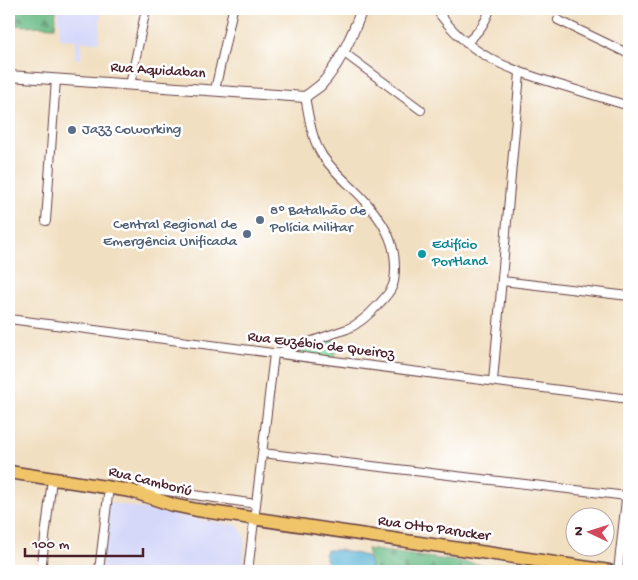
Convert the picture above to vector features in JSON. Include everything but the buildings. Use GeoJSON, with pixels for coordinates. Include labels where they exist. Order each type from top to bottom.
{"type":"FeatureCollection","features":[{"type":"Feature","properties":{"kind":"main road","name":"Rua Camboriú"},"geometry":{"type":"LineString","coordinates":[[9,472],[131,491],[184,507],[254,519]]}},
{"type":"Feature","properties":{"kind":"main road","name":"Rua Otto Parucker"},"geometry":{"type":"LineString","coordinates":[[254,519],[609,571]]}},
{"type":"Feature","properties":{"kind":"street"},"geometry":{"type":"LineString","coordinates":[[130,85],[146,9]]}},
{"type":"Feature","properties":{"kind":"street"},"geometry":{"type":"LineString","coordinates":[[215,90],[233,9]]}},
{"type":"Feature","properties":{"kind":"street"},"geometry":{"type":"LineString","coordinates":[[248,571],[274,354],[347,330],[358,324],[383,299],[393,285],[395,278],[393,247],[385,227],[365,200],[322,155],[313,137],[305,97],[329,75],[353,32],[362,9]]}},
{"type":"Feature","properties":{"kind":"street"},"geometry":{"type":"LineString","coordinates":[[436,9],[445,22],[466,43],[490,59],[520,73],[629,106]]}},
{"type":"Feature","properties":{"kind":"street"},"geometry":{"type":"LineString","coordinates":[[466,43],[483,25],[490,9]]}},
{"type":"Feature","properties":{"kind":"street"},"geometry":{"type":"LineString","coordinates":[[558,20],[629,54]]}},
{"type":"Feature","properties":{"kind":"street"},"geometry":{"type":"LineString","coordinates":[[343,52],[421,110]]}},
{"type":"Feature","properties":{"kind":"street"},"geometry":{"type":"LineString","coordinates":[[493,382],[520,73]]}},
{"type":"Feature","properties":{"kind":"street","name":"Rua Aquidaban"},"geometry":{"type":"LineString","coordinates":[[9,76],[305,97]]}},
{"type":"Feature","properties":{"kind":"street"},"geometry":{"type":"LineString","coordinates":[[46,221],[56,79]]}},
{"type":"Feature","properties":{"kind":"street"},"geometry":{"type":"LineString","coordinates":[[502,281],[629,296]]}},
{"type":"Feature","properties":{"kind":"street","name":"Rua Euzébio de Queiroz"},"geometry":{"type":"LineString","coordinates":[[9,319],[629,399]]}},
{"type":"Feature","properties":{"kind":"street"},"geometry":{"type":"LineString","coordinates":[[262,453],[627,496]]}},
{"type":"Feature","properties":{"kind":"street"},"geometry":{"type":"LineString","coordinates":[[618,571],[629,473]]}},
{"type":"Feature","properties":{"kind":"street"},"geometry":{"type":"LineString","coordinates":[[41,571],[52,479]]}},
{"type":"Feature","properties":{"kind":"street"},"geometry":{"type":"LineString","coordinates":[[99,571],[109,487]]}},
{"type":"Feature","properties":{"kind":"street"},"geometry":{"type":"LineString","coordinates":[[131,491],[160,490],[256,504]]}},
{"type":"Feature","properties":{"kind":"shaded area"},"geometry":{"type":"Polygon","coordinates":[[[59,9],[101,9],[99,42],[82,41],[81,59],[75,58],[76,40],[59,39],[59,9]]]}},
{"type":"Feature","properties":{"kind":"shaded area"},"geometry":{"type":"Polygon","coordinates":[[[108,502],[237,525],[245,538],[243,571],[101,571],[108,502]]]}},
{"type":"Feature","properties":{"kind":"green space"},"geometry":{"type":"Polygon","coordinates":[[[9,9],[56,9],[55,27],[9,25],[9,9]]]}},
{"type":"Feature","properties":{"kind":"green space"},"geometry":{"type":"Polygon","coordinates":[[[336,339],[334,358],[289,352],[336,339]]]}},
{"type":"Feature","properties":{"kind":"green space"},"geometry":{"type":"Polygon","coordinates":[[[367,549],[529,571],[372,571],[367,549]]]}},
{"type":"Feature","properties":{"kind":"water"},"geometry":{"type":"Polygon","coordinates":[[[327,550],[340,550],[367,556],[372,571],[331,571],[324,554],[327,550]]]}},
{"type":"Feature","properties":{"kind":"place","name":"Jazz Coworking"},"geometry":{"type":"Point","coordinates":[72,130]}},
{"type":"Feature","properties":{"kind":"place","name":"8º Batalhão de Polícia Militar"},"geometry":{"type":"Point","coordinates":[260,220]}},
{"type":"Feature","properties":{"kind":"place","name":"Central Regional de Emergência Unificada"},"geometry":{"type":"Point","coordinates":[247,234]}},
{"type":"Feature","properties":{"kind":"place","name":"Edifício Portland"},"geometry":{"type":"Point","coordinates":[422,254]}}]}
